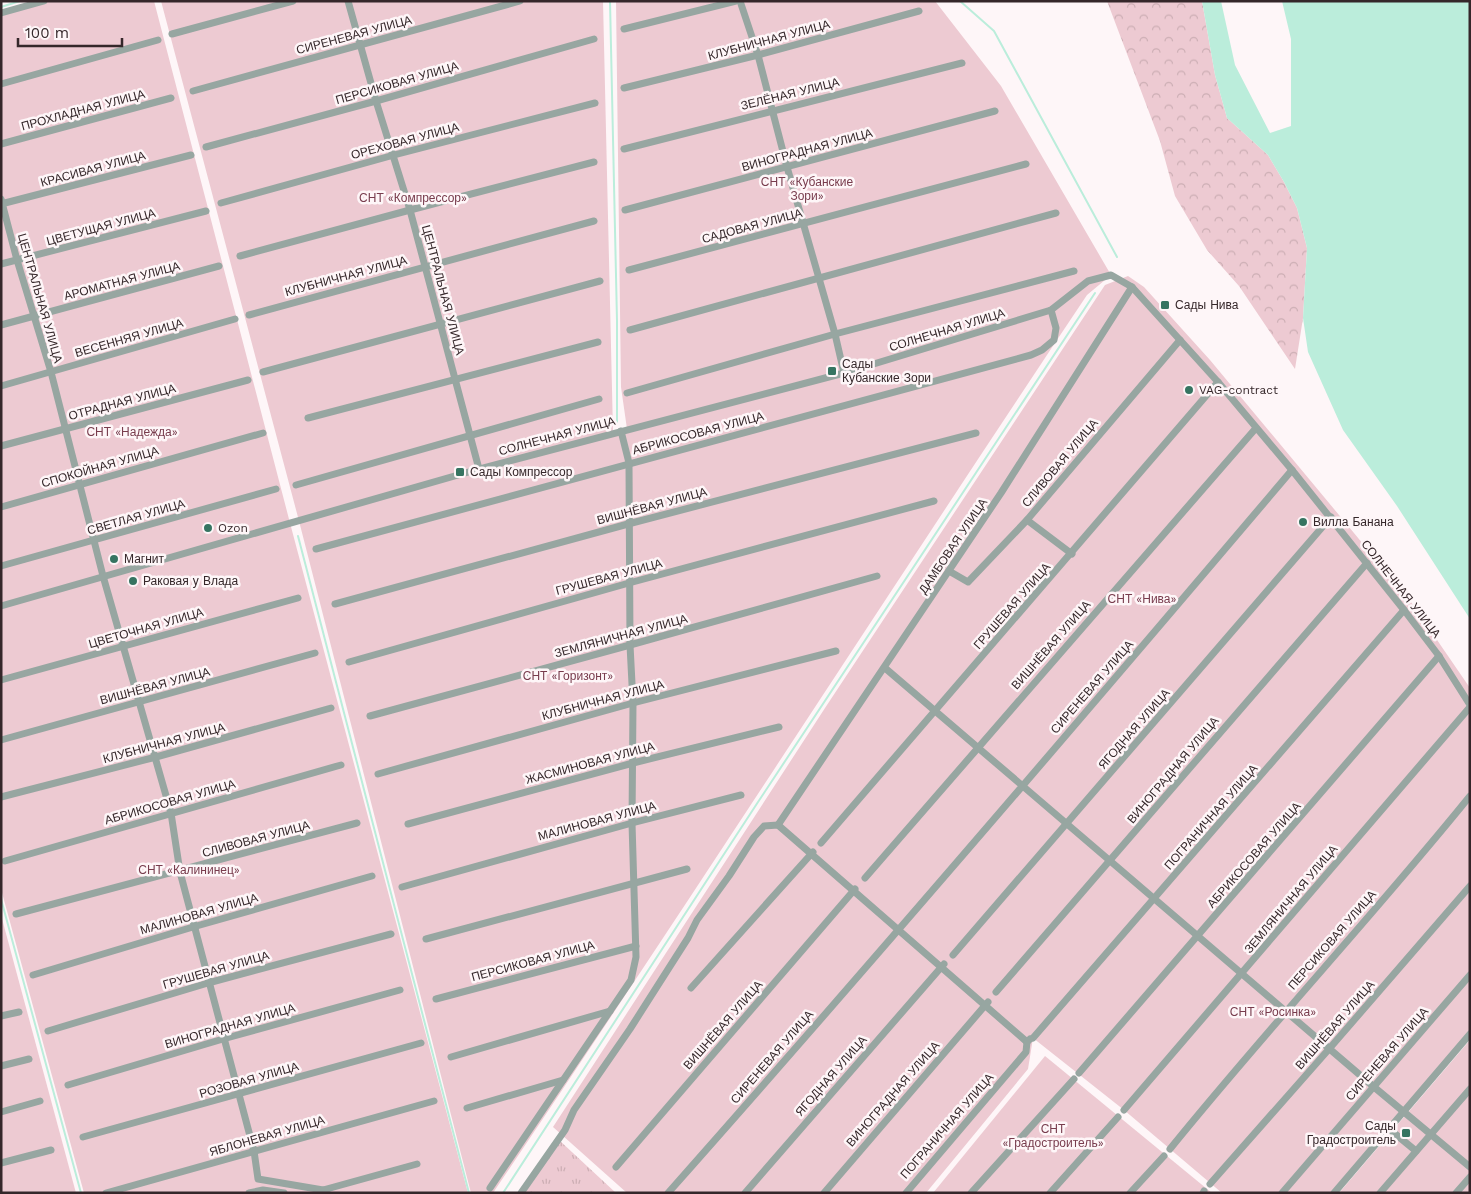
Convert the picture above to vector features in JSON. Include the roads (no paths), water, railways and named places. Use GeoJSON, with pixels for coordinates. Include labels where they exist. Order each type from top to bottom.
{"type":"FeatureCollection","features":[{"type":"Feature","properties":{"kind":"street"},"geometry":{"type":"LineString","coordinates":[[1,13],[44,1]]}},
{"type":"Feature","properties":{"kind":"street"},"geometry":{"type":"LineString","coordinates":[[172,34],[294,1]]}},
{"type":"Feature","properties":{"kind":"street","name":"ЦЕНТРАЛЬНАЯ УЛИЦА"},"geometry":{"type":"LineString","coordinates":[[348,1],[376,101],[410,210],[479,469]]}},
{"type":"Feature","properties":{"kind":"street","name":"СИРЕНЕВАЯ УЛИЦА"},"geometry":{"type":"LineString","coordinates":[[193,91],[520,1]]}},
{"type":"Feature","properties":{"kind":"street"},"geometry":{"type":"LineString","coordinates":[[624,29],[736,1]]}},
{"type":"Feature","properties":{"kind":"street"},"geometry":{"type":"LineString","coordinates":[[740,1],[758,55],[844,373]]}},
{"type":"Feature","properties":{"kind":"street","name":"КЛУБНИЧНАЯ УЛИЦА"},"geometry":{"type":"LineString","coordinates":[[624,88],[758,55],[919,11]]}},
{"type":"Feature","properties":{"kind":"street","name":"ПЕРСИКОВАЯ УЛИЦА"},"geometry":{"type":"LineString","coordinates":[[206,147],[594,39]]}},
{"type":"Feature","properties":{"kind":"street"},"geometry":{"type":"LineString","coordinates":[[1,84],[158,40]]}},
{"type":"Feature","properties":{"kind":"street","name":"ЗЕЛЁНАЯ УЛИЦА"},"geometry":{"type":"LineString","coordinates":[[624,149],[962,63]]}},
{"type":"Feature","properties":{"kind":"street","name":"ПРОХЛАДНАЯ УЛИЦА"},"geometry":{"type":"LineString","coordinates":[[1,144],[171,98]]}},
{"type":"Feature","properties":{"kind":"street","name":"ОРЕХОВАЯ УЛИЦА"},"geometry":{"type":"LineString","coordinates":[[221,203],[394,155],[595,103]]}},
{"type":"Feature","properties":{"kind":"street","name":"ВИНОГРАДНАЯ УЛИЦА"},"geometry":{"type":"LineString","coordinates":[[625,210],[995,111]]}},
{"type":"Feature","properties":{"kind":"street","name":"КРАСИВАЯ УЛИЦА"},"geometry":{"type":"LineString","coordinates":[[2,202],[191,155]]}},
{"type":"Feature","properties":{"kind":"street"},"geometry":{"type":"LineString","coordinates":[[240,256],[594,162]]}},
{"type":"Feature","properties":{"kind":"street","name":"САДОВАЯ УЛИЦА"},"geometry":{"type":"LineString","coordinates":[[629,270],[1026,164]]}},
{"type":"Feature","properties":{"kind":"street","name":"ЦЕНТРАЛЬНАЯ УЛИЦА"},"geometry":{"type":"LineString","coordinates":[[2,202],[50,372],[103,576],[171,813],[180,872],[193,927],[254,1151],[258,1178],[325,1192]]}},
{"type":"Feature","properties":{"kind":"street","name":"ЦВЕТУЩАЯ УЛИЦА"},"geometry":{"type":"LineString","coordinates":[[1,264],[206,211]]}},
{"type":"Feature","properties":{"kind":"street"},"geometry":{"type":"LineString","coordinates":[[630,330],[1056,213]]}},
{"type":"Feature","properties":{"kind":"street","name":"КЛУБНИЧНАЯ УЛИЦА"},"geometry":{"type":"LineString","coordinates":[[249,315],[594,221]]}},
{"type":"Feature","properties":{"kind":"street","name":"АРОМАТНАЯ УЛИЦА"},"geometry":{"type":"LineString","coordinates":[[1,325],[219,266]]}},
{"type":"Feature","properties":{"kind":"street"},"geometry":{"type":"LineString","coordinates":[[626,393],[835,334],[1074,271]]}},
{"type":"Feature","properties":{"kind":"street","name":"СОЛНЕЧНАЯ УЛИЦА"},"geometry":{"type":"LineString","coordinates":[[1,606],[479,469],[844,373],[1051,310],[1088,281],[1111,276],[1132,287],[1218,382],[1292,470],[1440,656],[1470,706]]}},
{"type":"Feature","properties":{"kind":"street"},"geometry":{"type":"LineString","coordinates":[[263,372],[600,281]]}},
{"type":"Feature","properties":{"kind":"street","name":"ДАМБОВАЯ УЛИЦА"},"geometry":{"type":"LineString","coordinates":[[778,825],[950,571],[1132,287]]}},
{"type":"Feature","properties":{"kind":"street","name":"АБРИКОСОВАЯ УЛИЦА"},"geometry":{"type":"LineString","coordinates":[[316,549],[1031,355],[1042,350],[1054,340],[1056,328],[1051,310]]}},
{"type":"Feature","properties":{"kind":"street","name":"ВЕСЕННЯЯ УЛИЦА"},"geometry":{"type":"LineString","coordinates":[[1,386],[235,319]]}},
{"type":"Feature","properties":{"kind":"street","name":"СЛИВОВАЯ УЛИЦА"},"geometry":{"type":"LineString","coordinates":[[950,571],[968,582],[1026,520],[1180,340]]}},
{"type":"Feature","properties":{"kind":"street"},"geometry":{"type":"LineString","coordinates":[[308,418],[598,342]]}},
{"type":"Feature","properties":{"kind":"street","name":"ОТРАДНАЯ УЛИЦА"},"geometry":{"type":"LineString","coordinates":[[1,446],[248,380]]}},
{"type":"Feature","properties":{"kind":"street","name":"ГРУШЕВАЯ УЛИЦА"},"geometry":{"type":"LineString","coordinates":[[821,843],[1072,554],[1218,382]]}},
{"type":"Feature","properties":{"kind":"street"},"geometry":{"type":"LineString","coordinates":[[296,485],[600,399]]}},
{"type":"Feature","properties":{"kind":"street","name":"ВИШНЁВАЯ УЛИЦА"},"geometry":{"type":"LineString","coordinates":[[865,878],[1114,589],[1256,428]]}},
{"type":"Feature","properties":{"kind":"street"},"geometry":{"type":"LineString","coordinates":[[490,1188],[631,980],[636,956],[632,823],[633,703],[630,646],[629,463],[621,431]]}},
{"type":"Feature","properties":{"kind":"street","name":"СПОКОЙНАЯ УЛИЦА"},"geometry":{"type":"LineString","coordinates":[[1,506],[263,433]]}},
{"type":"Feature","properties":{"kind":"street","name":"ВИШНЁВАЯ УЛИЦА"},"geometry":{"type":"LineString","coordinates":[[335,604],[628,524],[976,433]]}},
{"type":"Feature","properties":{"kind":"street","name":"СИРЕНЕВАЯ УЛИЦА"},"geometry":{"type":"LineString","coordinates":[[668,1193],[893,936],[1292,470]]}},
{"type":"Feature","properties":{"kind":"street","name":"СВЕТЛАЯ УЛИЦА"},"geometry":{"type":"LineString","coordinates":[[1,566],[276,489]]}},
{"type":"Feature","properties":{"kind":"street","name":"ГРУШЕВАЯ УЛИЦА"},"geometry":{"type":"LineString","coordinates":[[349,662],[629,583],[934,501]]}},
{"type":"Feature","properties":{"kind":"street","name":"ЯГОДНАЯ УЛИЦА"},"geometry":{"type":"LineString","coordinates":[[953,955],[1331,517]]}},
{"type":"Feature","properties":{"kind":"street"},"geometry":{"type":"LineString","coordinates":[[1026,520],[1072,554]]}},
{"type":"Feature","properties":{"kind":"street","name":"ВИНОГРАДНАЯ УЛИЦА"},"geometry":{"type":"LineString","coordinates":[[996,992],[1367,563]]}},
{"type":"Feature","properties":{"kind":"street","name":"ЗЕМЛЯНИЧНАЯ УЛИЦА"},"geometry":{"type":"LineString","coordinates":[[370,716],[630,646],[877,576]]}},
{"type":"Feature","properties":{"kind":"street","name":"ЦВЕТОЧНАЯ УЛИЦА"},"geometry":{"type":"LineString","coordinates":[[1,680],[298,598]]}},
{"type":"Feature","properties":{"kind":"street","name":"ПОГРАНИЧНАЯ УЛИЦА"},"geometry":{"type":"LineString","coordinates":[[906,1193],[1026,1052],[1030,1040],[1155,899],[1404,610]]}},
{"type":"Feature","properties":{"kind":"street","name":"КЛУБНИЧНАЯ УЛИЦА"},"geometry":{"type":"LineString","coordinates":[[378,774],[633,703],[836,651]]}},
{"type":"Feature","properties":{"kind":"street","name":"ВИШНЁВАЯ УЛИЦА"},"geometry":{"type":"LineString","coordinates":[[1,740],[315,653]]}},
{"type":"Feature","properties":{"kind":"street","name":"АБРИКОСОВАЯ УЛИЦА"},"geometry":{"type":"LineString","coordinates":[[971,1193],[1079,1074],[1440,656]]}},
{"type":"Feature","properties":{"kind":"street"},"geometry":{"type":"LineString","coordinates":[[885,668],[1403,1112],[1470,1167]]}},
{"type":"Feature","properties":{"kind":"street","name":"ЗЕМЛЯНИЧНАЯ УЛИЦА"},"geometry":{"type":"LineString","coordinates":[[1127,1107],[1470,706]]}},
{"type":"Feature","properties":{"kind":"street","name":"КЛУБНИЧНАЯ УЛИЦА"},"geometry":{"type":"LineString","coordinates":[[1,797],[156,757],[332,708]]}},
{"type":"Feature","properties":{"kind":"street","name":"ЖАСМИНОВАЯ УЛИЦА"},"geometry":{"type":"LineString","coordinates":[[408,824],[633,763],[779,727]]}},
{"type":"Feature","properties":{"kind":"street","name":"АБРИКОСОВАЯ УЛИЦА"},"geometry":{"type":"LineString","coordinates":[[5,861],[340,765]]}},
{"type":"Feature","properties":{"kind":"street","name":"МАЛИНОВАЯ УЛИЦА"},"geometry":{"type":"LineString","coordinates":[[402,887],[632,823],[741,795]]}},
{"type":"Feature","properties":{"kind":"street","name":"ПЕРСИКОВАЯ УЛИЦА"},"geometry":{"type":"LineString","coordinates":[[1172,1147],[1285,1011],[1424,853],[1470,796]]}},
{"type":"Feature","properties":{"kind":"street","name":"СЛИВОВАЯ УЛИЦА"},"geometry":{"type":"LineString","coordinates":[[16,914],[180,872],[357,823]]}},
{"type":"Feature","properties":{"kind":"street"},"geometry":{"type":"LineString","coordinates":[[521,1193],[565,1130],[574,1110],[630,1029],[688,938],[697,920],[754,837],[764,826],[778,825],[813,853],[898,929],[1030,1040]]}},
{"type":"Feature","properties":{"kind":"street"},"geometry":{"type":"LineString","coordinates":[[691,988],[813,853]]}},
{"type":"Feature","properties":{"kind":"street"},"geometry":{"type":"LineString","coordinates":[[426,939],[686,869]]}},
{"type":"Feature","properties":{"kind":"street","name":"МАЛИНОВАЯ УЛИЦА"},"geometry":{"type":"LineString","coordinates":[[33,975],[372,876]]}},
{"type":"Feature","properties":{"kind":"street","name":"ВИШНЁВАЯ УЛИЦА"},"geometry":{"type":"LineString","coordinates":[[1213,1181],[1330,1049],[1470,886]]}},
{"type":"Feature","properties":{"kind":"street","name":"ВИШНЁВАЯ УЛИЦА"},"geometry":{"type":"LineString","coordinates":[[616,1167],[855,889]]}},
{"type":"Feature","properties":{"kind":"street","name":"ГРУШЕВАЯ УЛИЦА"},"geometry":{"type":"LineString","coordinates":[[48,1030],[208,983],[391,934]]}},
{"type":"Feature","properties":{"kind":"street","name":"ПЕРСИКОВАЯ УЛИЦА"},"geometry":{"type":"LineString","coordinates":[[436,999],[636,946]]}},
{"type":"Feature","properties":{"kind":"street","name":"ЯГОДНАЯ УЛИЦА"},"geometry":{"type":"LineString","coordinates":[[745,1193],[943,966]]}},
{"type":"Feature","properties":{"kind":"street","name":"СИРЕНЕВАЯ УЛИЦА"},"geometry":{"type":"LineString","coordinates":[[1282,1193],[1470,975]]}},
{"type":"Feature","properties":{"kind":"street","name":"ВИНОГРАДНАЯ УЛИЦА"},"geometry":{"type":"LineString","coordinates":[[68,1085],[223,1039],[400,990]]}},
{"type":"Feature","properties":{"kind":"street","name":"ВИНОГРАДНАЯ УЛИЦА"},"geometry":{"type":"LineString","coordinates":[[824,1193],[987,1003]]}},
{"type":"Feature","properties":{"kind":"street"},"geometry":{"type":"LineString","coordinates":[[451,1056],[610,1011]]}},
{"type":"Feature","properties":{"kind":"street"},"geometry":{"type":"LineString","coordinates":[[1,1016],[19,1012]]}},
{"type":"Feature","properties":{"kind":"street"},"geometry":{"type":"LineString","coordinates":[[1334,1193],[1470,1034]]}},
{"type":"Feature","properties":{"kind":"street","name":"РОЗОВАЯ УЛИЦА"},"geometry":{"type":"LineString","coordinates":[[83,1137],[421,1044]]}},
{"type":"Feature","properties":{"kind":"street"},"geometry":{"type":"LineString","coordinates":[[1,1066],[29,1059]]}},
{"type":"Feature","properties":{"kind":"street"},"geometry":{"type":"LineString","coordinates":[[467,1108],[563,1080]]}},
{"type":"Feature","properties":{"kind":"street"},"geometry":{"type":"LineString","coordinates":[[1380,1193],[1470,1089]]}},
{"type":"Feature","properties":{"kind":"street"},"geometry":{"type":"LineString","coordinates":[[1,1112],[40,1101]]}},
{"type":"Feature","properties":{"kind":"street","name":"ЯБЛОНЕВАЯ УЛИЦА"},"geometry":{"type":"LineString","coordinates":[[106,1193],[434,1101]]}},
{"type":"Feature","properties":{"kind":"street"},"geometry":{"type":"LineString","coordinates":[[1050,1193],[1118,1117]]}},
{"type":"Feature","properties":{"kind":"street"},"geometry":{"type":"LineString","coordinates":[[1388,1128],[1416,1151]]}},
{"type":"Feature","properties":{"kind":"street"},"geometry":{"type":"LineString","coordinates":[[1,1163],[51,1150]]}},
{"type":"Feature","properties":{"kind":"street"},"geometry":{"type":"LineString","coordinates":[[1130,1193],[1162,1158]]}},
{"type":"Feature","properties":{"kind":"street"},"geometry":{"type":"LineString","coordinates":[[325,1192],[417,1164]]}},
{"type":"Feature","properties":{"kind":"street"},"geometry":{"type":"LineString","coordinates":[[1456,1193],[1470,1177]]}},
{"type":"Feature","properties":{"kind":"street"},"geometry":{"type":"LineString","coordinates":[[249,1193],[263,1190],[284,1193]]}},
{"type":"Feature","properties":{"kind":"waterway"},"geometry":{"type":"LineString","coordinates":[[1,7],[20,1]]}},
{"type":"Feature","properties":{"kind":"waterway"},"geometry":{"type":"LineString","coordinates":[[610,1],[617,321],[617,424]]}},
{"type":"Feature","properties":{"kind":"waterway"},"geometry":{"type":"LineString","coordinates":[[960,1],[994,31],[1117,257]]}},
{"type":"Feature","properties":{"kind":"waterway"},"geometry":{"type":"LineString","coordinates":[[503,1193],[758,802],[1095,293]]}},
{"type":"Feature","properties":{"kind":"waterway"},"geometry":{"type":"LineString","coordinates":[[298,536],[469,1193]]}},
{"type":"Feature","properties":{"kind":"waterway"},"geometry":{"type":"LineString","coordinates":[[1,899],[81,1193]]}},
{"type":"Feature","properties":{"kind":"place","name":"Сады Нива"},"geometry":{"type":"Point","coordinates":[1165,305]}},
{"type":"Feature","properties":{"kind":"place","name":"Сады Кубанские Зори"},"geometry":{"type":"Point","coordinates":[832,371]}},
{"type":"Feature","properties":{"kind":"place","name":"VAG-contract"},"geometry":{"type":"Point","coordinates":[1189,390]}},
{"type":"Feature","properties":{"kind":"place","name":"Сады Компрессор"},"geometry":{"type":"Point","coordinates":[460,472]}},
{"type":"Feature","properties":{"kind":"place","name":"Вилла Банана"},"geometry":{"type":"Point","coordinates":[1303,522]}},
{"type":"Feature","properties":{"kind":"place","name":"Ozon"},"geometry":{"type":"Point","coordinates":[208,528]}},
{"type":"Feature","properties":{"kind":"place","name":"Магнит"},"geometry":{"type":"Point","coordinates":[114,559]}},
{"type":"Feature","properties":{"kind":"place","name":"Раковая у Влада"},"geometry":{"type":"Point","coordinates":[133,581]}},
{"type":"Feature","properties":{"kind":"place","name":"Сады Градостроитель"},"geometry":{"type":"Point","coordinates":[1406,1133]}},
{"type":"Feature","properties":{"kind":"park label","name":"СНТ «Кубанские Зори»"},"geometry":{"type":"Point","coordinates":[807,189]}},
{"type":"Feature","properties":{"kind":"park label","name":"СНТ «Компрессор»"},"geometry":{"type":"Point","coordinates":[413,198]}},
{"type":"Feature","properties":{"kind":"park label","name":"СНТ «Надежда»"},"geometry":{"type":"Point","coordinates":[132,432]}},
{"type":"Feature","properties":{"kind":"park label","name":"СНТ «Нива»"},"geometry":{"type":"Point","coordinates":[1142,599]}},
{"type":"Feature","properties":{"kind":"park label","name":"СНТ «Горизонт»"},"geometry":{"type":"Point","coordinates":[568,676]}},
{"type":"Feature","properties":{"kind":"park label","name":"СНТ «Калининец»"},"geometry":{"type":"Point","coordinates":[189,870]}},
{"type":"Feature","properties":{"kind":"park label","name":"СНТ «Росинка»"},"geometry":{"type":"Point","coordinates":[1273,1012]}},
{"type":"Feature","properties":{"kind":"park label","name":"СНТ «Градостроитель»"},"geometry":{"type":"Point","coordinates":[1053,1136]}}]}
